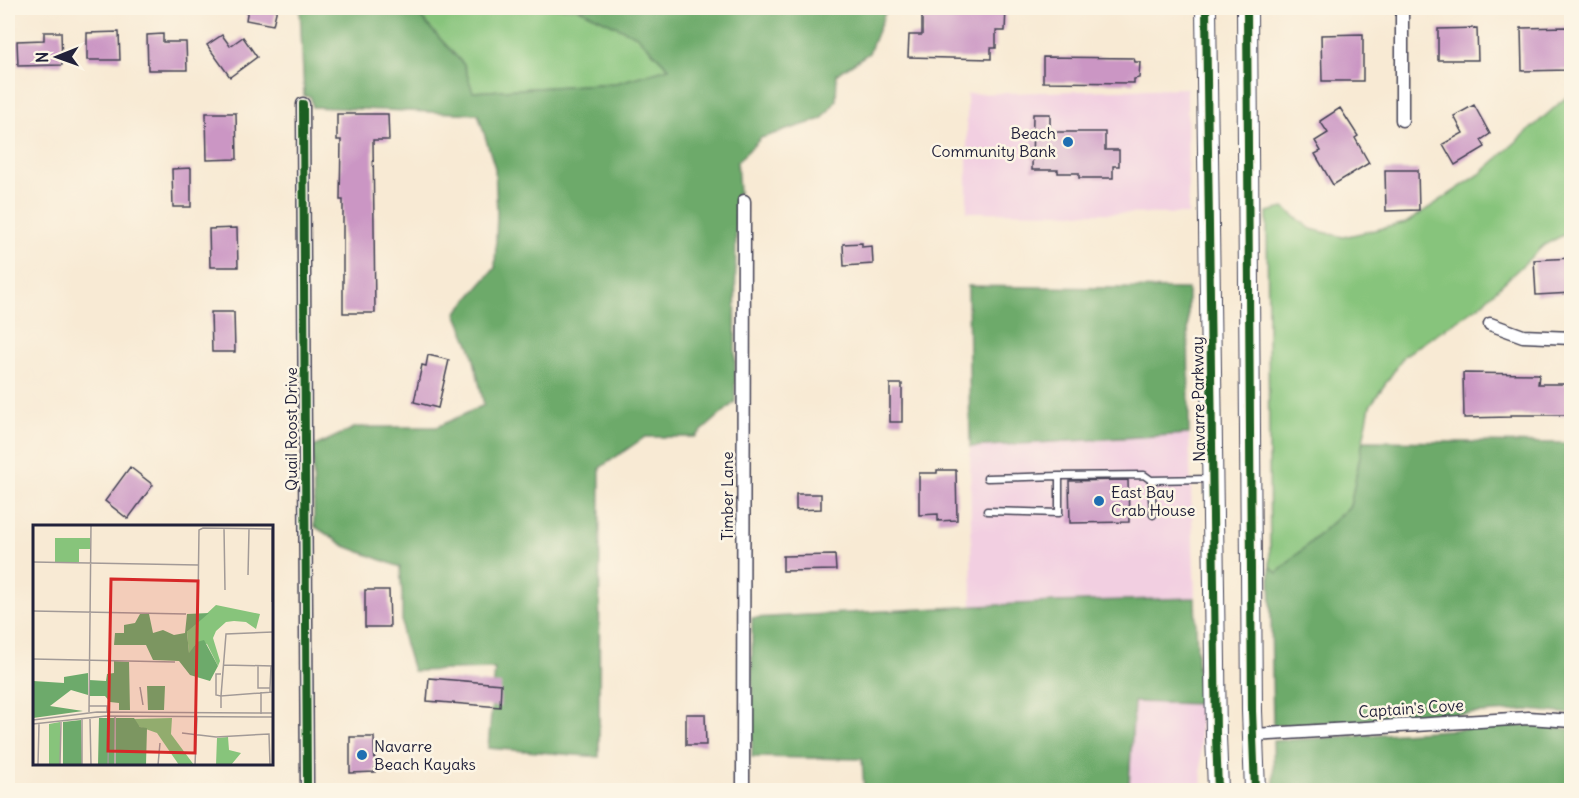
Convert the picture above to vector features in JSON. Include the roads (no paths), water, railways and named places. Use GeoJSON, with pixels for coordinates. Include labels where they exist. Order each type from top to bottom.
{"type":"FeatureCollection","features":[{"type":"Feature","properties":{"kind":"highway","name":"Navarre Parkway"},"geometry":{"type":"LineString","coordinates":[[1206,8],[1218,790]]}},
{"type":"Feature","properties":{"kind":"highway"},"geometry":{"type":"LineString","coordinates":[[1247,8],[1255,790]]}},
{"type":"Feature","properties":{"kind":"street"},"geometry":{"type":"LineString","coordinates":[[1402,8],[1402,120]]}},
{"type":"Feature","properties":{"kind":"street","name":"Quail Roost Drive"},"geometry":{"type":"LineString","coordinates":[[303,104],[307,790]]}},
{"type":"Feature","properties":{"kind":"street","name":"Timber Lane"},"geometry":{"type":"LineString","coordinates":[[743,790],[744,201]]}},
{"type":"Feature","properties":{"kind":"street"},"geometry":{"type":"LineString","coordinates":[[1490,324],[1523,336],[1572,338]]}},
{"type":"Feature","properties":{"kind":"street","name":"Captain's Cove"},"geometry":{"type":"LineString","coordinates":[[1253,735],[1528,718],[1572,721]]}},
{"type":"Feature","properties":{"kind":"lane"},"geometry":{"type":"LineString","coordinates":[[987,478],[1144,475],[1151,480],[1212,479]]}},
{"type":"Feature","properties":{"kind":"lane"},"geometry":{"type":"LineString","coordinates":[[987,511],[1059,513],[1059,476]]}},
{"type":"Feature","properties":{"kind":"lane"},"geometry":{"type":"LineString","coordinates":[[1151,480],[1153,515]]}},
{"type":"Feature","properties":{"kind":"place","name":"Beach Community Bank"},"geometry":{"type":"Point","coordinates":[1068,142]}},
{"type":"Feature","properties":{"kind":"place","name":"East Bay Crab House"},"geometry":{"type":"Point","coordinates":[1099,501]}},
{"type":"Feature","properties":{"kind":"place","name":"Navarre Beach Kayaks"},"geometry":{"type":"Point","coordinates":[362,755]}}]}
